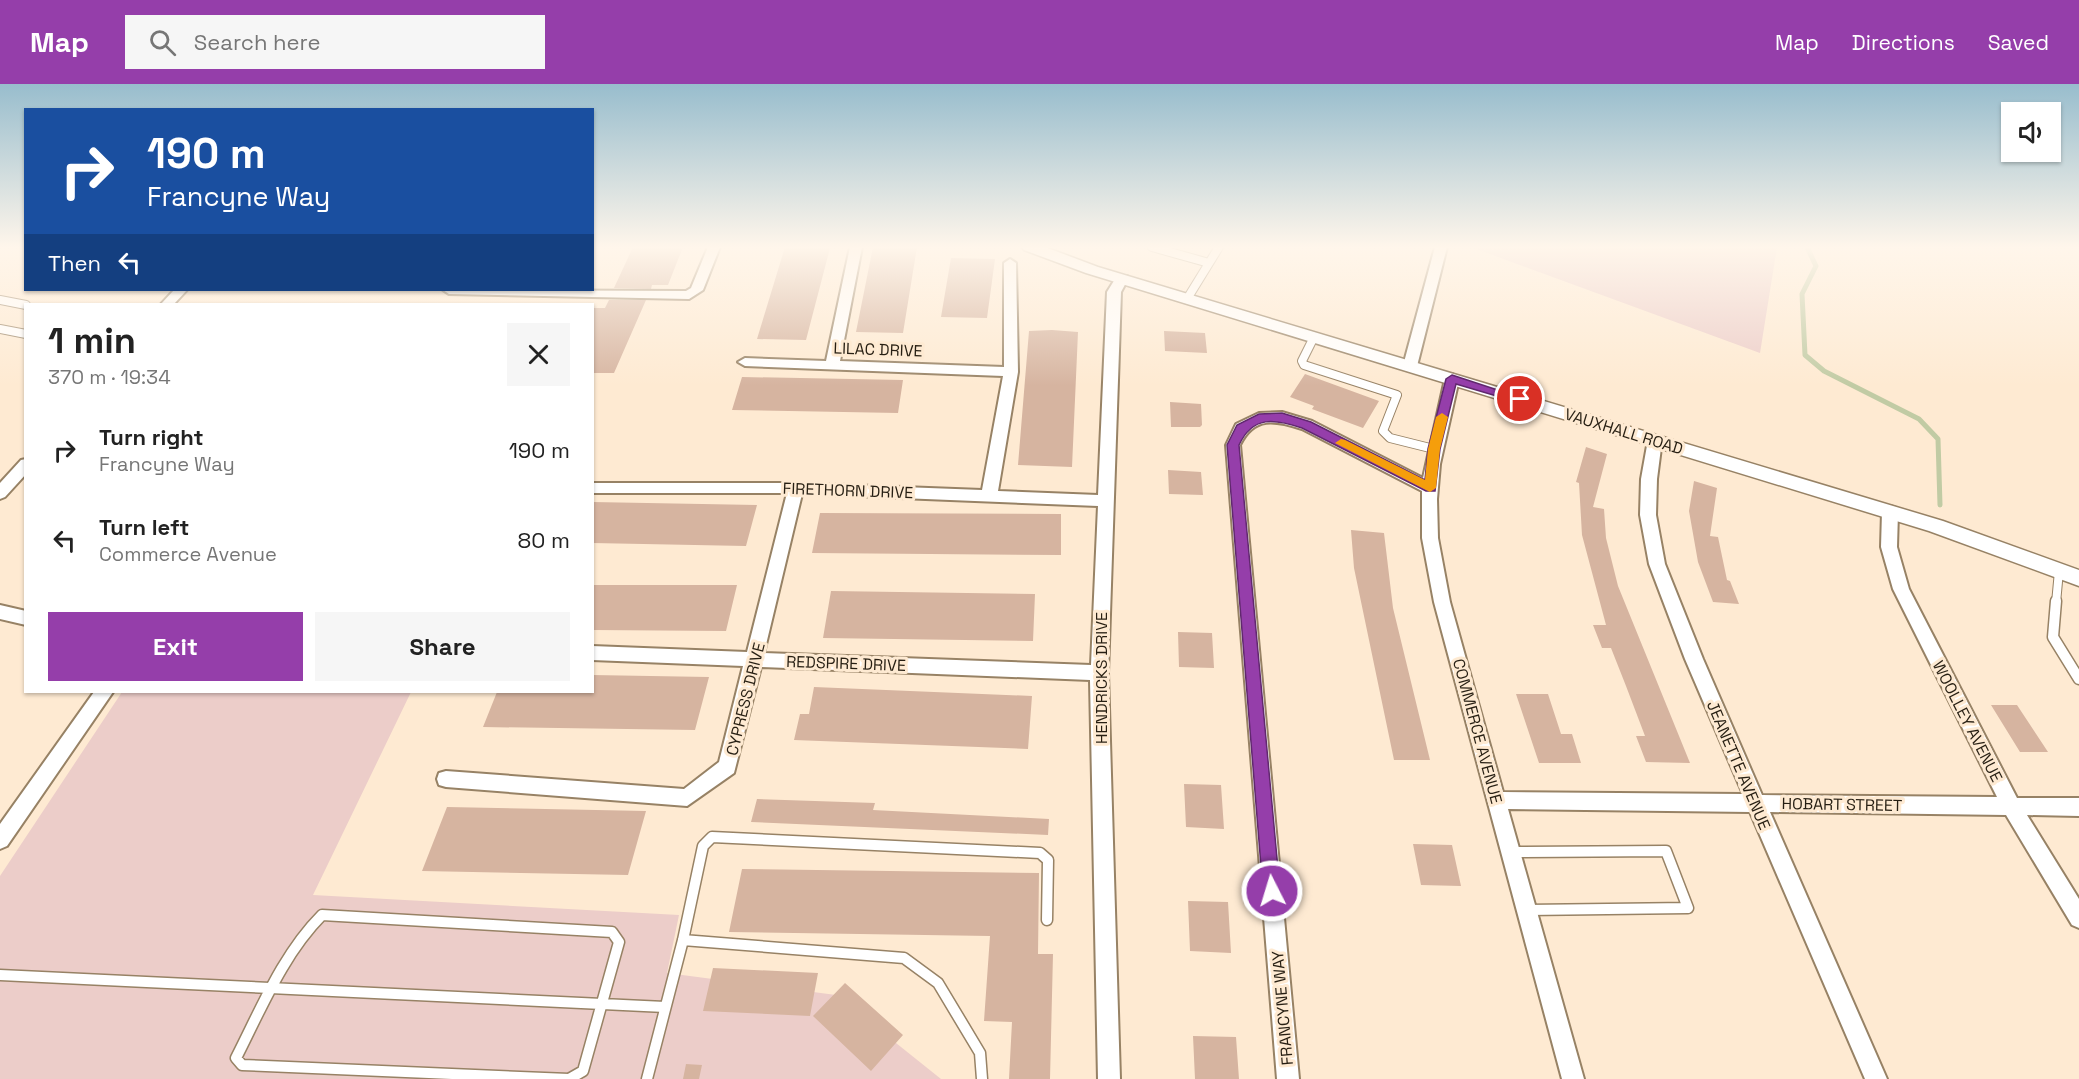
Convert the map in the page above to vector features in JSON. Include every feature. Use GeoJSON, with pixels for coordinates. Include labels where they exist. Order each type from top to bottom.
{"type":"FeatureCollection","features":[{"type":"Feature","properties":{"kind":"street"},"geometry":{"type":"LineString","coordinates":[[620,293],[692,293]]}},
{"type":"Feature","properties":{"kind":"street"},"geometry":{"type":"LineString","coordinates":[[832,365],[847,293]]}},
{"type":"Feature","properties":{"kind":"street"},"geometry":{"type":"LineString","coordinates":[[989,496],[1011,372],[1010,293]]}},
{"type":"Feature","properties":{"kind":"street","name":"HENDRICKS DRIVE"},"geometry":{"type":"LineString","coordinates":[[1109,1079],[1099,673],[1114,293]]}},
{"type":"Feature","properties":{"kind":"street","name":"VAUXHALL ROAD"},"geometry":{"type":"LineString","coordinates":[[1169,293],[1890,512],[2079,578]]}},
{"type":"Feature","properties":{"kind":"street"},"geometry":{"type":"LineString","coordinates":[[1410,366],[1429,293]]}},
{"type":"Feature","properties":{"kind":"street","name":"LILAC DRIVE"},"geometry":{"type":"LineString","coordinates":[[745,362],[1011,372]]}},
{"type":"Feature","properties":{"kind":"street","name":"COMMERCE AVENUE"},"geometry":{"type":"LineString","coordinates":[[1452,379],[1434,449],[1430,488],[1429,517],[1437,575],[1510,852],[1574,1079]]}},
{"type":"Feature","properties":{"kind":"street","name":"FRANCYNE WAY"},"geometry":{"type":"LineString","coordinates":[[1288,1079],[1233,445],[1241,428],[1259,418],[1282,417],[1307,425],[1430,488]]}},
{"type":"Feature","properties":{"kind":"street","name":"JEANETTE AVENUE"},"geometry":{"type":"LineString","coordinates":[[1655,440],[1649,479],[1648,515],[1657,564],[1694,659],[1755,803],[1876,1079]]}},
{"type":"Feature","properties":{"kind":"street"},"geometry":{"type":"LineString","coordinates":[[0,493],[24,466]]}},
{"type":"Feature","properties":{"kind":"street","name":"FIRETHORN DRIVE"},"geometry":{"type":"LineString","coordinates":[[594,489],[796,488],[1104,501]]}},
{"type":"Feature","properties":{"kind":"street","name":"CYPRESS DRIVE"},"geometry":{"type":"LineString","coordinates":[[446,779],[687,798],[727,767],[796,488]]}},
{"type":"Feature","properties":{"kind":"street","name":"WOOLLEY AVENUE"},"geometry":{"type":"LineString","coordinates":[[1890,512],[1889,547],[1901,589],[2011,806],[2079,918]]}},
{"type":"Feature","properties":{"kind":"street"},"geometry":{"type":"LineString","coordinates":[[0,612],[24,618]]}},
{"type":"Feature","properties":{"kind":"street","name":"REDSPIRE DRIVE"},"geometry":{"type":"LineString","coordinates":[[594,653],[1099,673]]}},
{"type":"Feature","properties":{"kind":"street"},"geometry":{"type":"LineString","coordinates":[[0,840],[103,693]]}},
{"type":"Feature","properties":{"kind":"street","name":"HOBART STREET"},"geometry":{"type":"LineString","coordinates":[[1497,800],[2079,807]]}},
{"type":"Feature","properties":{"kind":"lane"},"geometry":{"type":"LineString","coordinates":[[1187,299],[1190,293]]}},
{"type":"Feature","properties":{"kind":"lane"},"geometry":{"type":"LineString","coordinates":[[0,300],[24,305]]}},
{"type":"Feature","properties":{"kind":"lane"},"geometry":{"type":"LineString","coordinates":[[0,329],[24,334]]}},
{"type":"Feature","properties":{"kind":"lane"},"geometry":{"type":"LineString","coordinates":[[1314,337],[1302,361],[1304,364],[1397,395],[1383,431],[1385,435],[1434,449]]}},
{"type":"Feature","properties":{"kind":"lane"},"geometry":{"type":"LineString","coordinates":[[2059,571],[2053,637],[2079,679]]}},
{"type":"Feature","properties":{"kind":"lane"},"geometry":{"type":"LineString","coordinates":[[647,1079],[683,940],[703,846],[712,837],[1040,853],[1048,860],[1047,920]]}},
{"type":"Feature","properties":{"kind":"lane"},"geometry":{"type":"LineString","coordinates":[[1510,852],[1666,851],[1688,908],[1527,910]]}},
{"type":"Feature","properties":{"kind":"lane"},"geometry":{"type":"LineString","coordinates":[[322,915],[612,932],[619,942],[603,1002],[582,1071],[569,1079],[242,1065],[236,1058],[311,923],[322,915]]}},
{"type":"Feature","properties":{"kind":"lane"},"geometry":{"type":"LineString","coordinates":[[683,940],[904,958],[938,983],[980,1053],[982,1079]]}},
{"type":"Feature","properties":{"kind":"lane"},"geometry":{"type":"LineString","coordinates":[[0,975],[603,1002],[665,1007]]}},
{"type":"Feature","properties":{"kind":"shaded area"},"geometry":{"type":"Polygon","coordinates":[[[1598,293],[1770,293],[1760,353],[1598,293]]]}},
{"type":"Feature","properties":{"kind":"shaded area"},"geometry":{"type":"Polygon","coordinates":[[[121,693],[411,693],[313,895],[679,915],[667,973],[836,995],[941,1079],[0,1079],[0,876],[121,693]]]}},
{"type":"Feature","properties":{"kind":"building"},"geometry":{"type":"Polygon","coordinates":[[[771,293],[818,293],[806,340],[757,339],[771,293]]]}},
{"type":"Feature","properties":{"kind":"building"},"geometry":{"type":"Polygon","coordinates":[[[864,293],[909,293],[903,333],[856,332],[864,293]]]}},
{"type":"Feature","properties":{"kind":"building"},"geometry":{"type":"Polygon","coordinates":[[[945,293],[990,293],[987,318],[941,317],[945,293]]]}},
{"type":"Feature","properties":{"kind":"building"},"geometry":{"type":"Polygon","coordinates":[[[609,300],[646,300],[614,373],[594,373],[594,308],[605,308],[609,300]]]}},
{"type":"Feature","properties":{"kind":"building"},"geometry":{"type":"Polygon","coordinates":[[[1029,331],[1078,332],[1072,467],[1018,465],[1029,331]]]}},
{"type":"Feature","properties":{"kind":"building"},"geometry":{"type":"Polygon","coordinates":[[[1164,331],[1205,333],[1207,353],[1165,351],[1164,331]]]}},
{"type":"Feature","properties":{"kind":"building"},"geometry":{"type":"Polygon","coordinates":[[[1305,374],[1379,401],[1363,428],[1312,409],[1314,406],[1290,397],[1305,374]]]}},
{"type":"Feature","properties":{"kind":"building"},"geometry":{"type":"Polygon","coordinates":[[[742,377],[903,380],[898,413],[732,410],[742,377]]]}},
{"type":"Feature","properties":{"kind":"building"},"geometry":{"type":"Polygon","coordinates":[[[1170,402],[1201,404],[1202,425],[1200,427],[1171,427],[1170,402]]]}},
{"type":"Feature","properties":{"kind":"building"},"geometry":{"type":"Polygon","coordinates":[[[1586,447],[1607,454],[1593,507],[1604,509],[1606,538],[1618,586],[1690,763],[1646,762],[1636,736],[1645,736],[1626,686],[1611,648],[1602,648],[1593,625],[1606,625],[1582,535],[1579,483],[1576,482],[1586,447]]]}},
{"type":"Feature","properties":{"kind":"building"},"geometry":{"type":"Polygon","coordinates":[[[1168,470],[1201,472],[1203,495],[1169,494],[1168,470]]]}},
{"type":"Feature","properties":{"kind":"building"},"geometry":{"type":"Polygon","coordinates":[[[1694,481],[1717,488],[1710,536],[1718,537],[1727,580],[1730,581],[1739,604],[1713,602],[1698,562],[1689,511],[1694,481]]]}},
{"type":"Feature","properties":{"kind":"building"},"geometry":{"type":"Polygon","coordinates":[[[594,502],[757,505],[746,546],[594,543],[594,502]]]}},
{"type":"Feature","properties":{"kind":"building"},"geometry":{"type":"Polygon","coordinates":[[[820,513],[1061,514],[1061,555],[812,553],[820,513]]]}},
{"type":"Feature","properties":{"kind":"building"},"geometry":{"type":"Polygon","coordinates":[[[1351,530],[1384,533],[1393,608],[1430,760],[1394,760],[1354,568],[1351,530]]]}},
{"type":"Feature","properties":{"kind":"building"},"geometry":{"type":"Polygon","coordinates":[[[594,585],[737,585],[726,631],[594,630],[594,585]]]}},
{"type":"Feature","properties":{"kind":"building"},"geometry":{"type":"Polygon","coordinates":[[[831,591],[1035,594],[1033,641],[823,638],[831,591]]]}},
{"type":"Feature","properties":{"kind":"building"},"geometry":{"type":"Polygon","coordinates":[[[1178,632],[1212,633],[1214,668],[1179,667],[1178,632]]]}},
{"type":"Feature","properties":{"kind":"building"},"geometry":{"type":"Polygon","coordinates":[[[594,675],[709,677],[695,730],[483,727],[497,693],[594,693],[594,675]]]}},
{"type":"Feature","properties":{"kind":"building"},"geometry":{"type":"Polygon","coordinates":[[[814,687],[1032,696],[1028,749],[794,740],[800,714],[809,714],[814,687]]]}},
{"type":"Feature","properties":{"kind":"building"},"geometry":{"type":"Polygon","coordinates":[[[1516,694],[1548,694],[1561,734],[1572,734],[1581,763],[1539,763],[1516,694]]]}},
{"type":"Feature","properties":{"kind":"building"},"geometry":{"type":"Polygon","coordinates":[[[1991,705],[2017,705],[2048,752],[2020,752],[1991,705]]]}},
{"type":"Feature","properties":{"kind":"building"},"geometry":{"type":"Polygon","coordinates":[[[1184,784],[1221,785],[1224,829],[1186,827],[1184,784]]]}},
{"type":"Feature","properties":{"kind":"building"},"geometry":{"type":"Polygon","coordinates":[[[757,799],[875,803],[873,810],[1049,819],[1048,835],[751,822],[757,799]]]}},
{"type":"Feature","properties":{"kind":"building"},"geometry":{"type":"Polygon","coordinates":[[[447,807],[646,811],[628,875],[422,871],[447,807]]]}},
{"type":"Feature","properties":{"kind":"building"},"geometry":{"type":"Polygon","coordinates":[[[1413,844],[1452,845],[1461,886],[1421,885],[1413,844]]]}},
{"type":"Feature","properties":{"kind":"building"},"geometry":{"type":"Polygon","coordinates":[[[742,869],[1039,873],[1038,954],[1053,954],[1050,1079],[1009,1079],[1012,1022],[984,1021],[990,936],[729,932],[742,869]]]}},
{"type":"Feature","properties":{"kind":"building"},"geometry":{"type":"Polygon","coordinates":[[[1188,901],[1228,902],[1231,953],[1190,951],[1188,901]]]}},
{"type":"Feature","properties":{"kind":"building"},"geometry":{"type":"Polygon","coordinates":[[[713,968],[818,973],[810,1016],[703,1011],[713,968]]]}},
{"type":"Feature","properties":{"kind":"building"},"geometry":{"type":"Polygon","coordinates":[[[845,983],[903,1035],[871,1071],[813,1016],[845,983]]]}},
{"type":"Feature","properties":{"kind":"building"},"geometry":{"type":"Polygon","coordinates":[[[1193,1036],[1236,1037],[1239,1079],[1195,1079],[1193,1036]]]}},
{"type":"Feature","properties":{"kind":"building"},"geometry":{"type":"Polygon","coordinates":[[[686,1064],[702,1065],[699,1079],[683,1079],[686,1064]]]}},
{"type":"Feature","properties":{"kind":"waterway"},"geometry":{"type":"LineString","coordinates":[[1802,293],[1805,355],[1824,371],[1919,419],[1938,439],[1940,505]]}},
{"type":"Feature","properties":{"kind":"slow traffic"},"geometry":{"type":"LineString","coordinates":[[1341,443],[1430,488],[1434,449],[1442,417]]}},
{"type":"Feature","properties":{"kind":"route"},"geometry":{"type":"LineString","coordinates":[[1272,891],[1233,445],[1241,428],[1259,418],[1282,417],[1307,425],[1430,488],[1434,449],[1452,379],[1520,399]]}}]}
